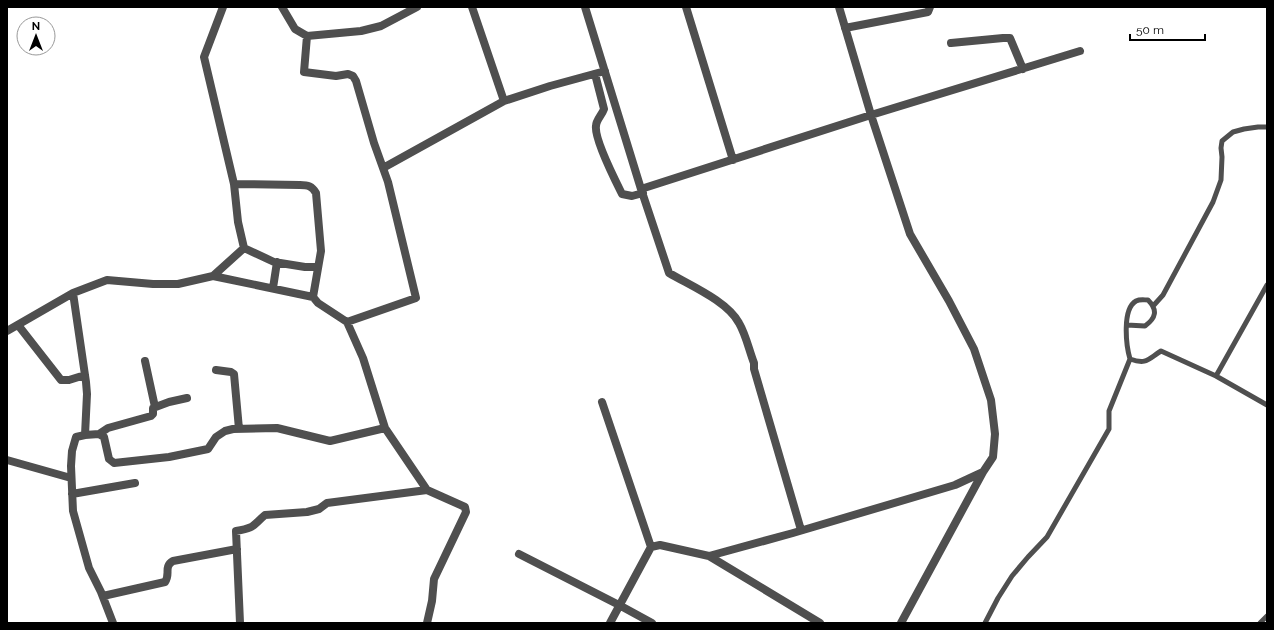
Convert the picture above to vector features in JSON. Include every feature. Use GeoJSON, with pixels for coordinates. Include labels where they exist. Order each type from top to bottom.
{"type":"FeatureCollection","features":[{"type":"Feature","properties":{"kind":"street"},"geometry":{"type":"LineString","coordinates":[[223,7],[204,57],[234,184],[238,222],[244,248]]}},
{"type":"Feature","properties":{"kind":"street"},"geometry":{"type":"LineString","coordinates":[[282,7],[294,29],[307,36],[367,30],[381,26],[418,7]]}},
{"type":"Feature","properties":{"kind":"street"},"geometry":{"type":"LineString","coordinates":[[472,7],[504,100]]}},
{"type":"Feature","properties":{"kind":"street"},"geometry":{"type":"LineString","coordinates":[[586,7],[642,191],[669,273],[717,301],[732,313],[740,324],[754,363],[754,369],[801,530]]}},
{"type":"Feature","properties":{"kind":"street"},"geometry":{"type":"LineString","coordinates":[[686,7],[733,160]]}},
{"type":"Feature","properties":{"kind":"street"},"geometry":{"type":"LineString","coordinates":[[839,7],[871,115],[910,234],[949,301],[974,349],[991,400],[995,434],[993,457],[983,472],[901,623]]}},
{"type":"Feature","properties":{"kind":"street"},"geometry":{"type":"LineString","coordinates":[[845,28],[928,12],[930,7]]}},
{"type":"Feature","properties":{"kind":"street"},"geometry":{"type":"LineString","coordinates":[[307,36],[304,72],[336,76],[348,74],[353,76],[356,81],[374,143],[388,182],[416,298],[347,322]]}},
{"type":"Feature","properties":{"kind":"street"},"geometry":{"type":"LineString","coordinates":[[951,42],[1010,38],[1023,68]]}},
{"type":"Feature","properties":{"kind":"street"},"geometry":{"type":"LineString","coordinates":[[595,74],[604,109],[596,123],[595,131],[611,174],[622,194],[632,196],[642,191],[733,160],[871,115],[1080,51]]}},
{"type":"Feature","properties":{"kind":"street"},"geometry":{"type":"LineString","coordinates":[[383,168],[504,100],[605,71]]}},
{"type":"Feature","properties":{"kind":"street"},"geometry":{"type":"LineString","coordinates":[[234,184],[307,185],[313,188],[316,193],[321,251],[313,297]]}},
{"type":"Feature","properties":{"kind":"street"},"geometry":{"type":"LineString","coordinates":[[244,248],[277,262],[305,267],[318,267]]}},
{"type":"Feature","properties":{"kind":"street"},"geometry":{"type":"LineString","coordinates":[[213,276],[244,248]]}},
{"type":"Feature","properties":{"kind":"street"},"geometry":{"type":"LineString","coordinates":[[273,288],[277,262]]}},
{"type":"Feature","properties":{"kind":"street"},"geometry":{"type":"LineString","coordinates":[[7,331],[73,293],[107,280],[153,284],[178,284],[213,276],[313,297],[318,303],[347,322],[363,358],[385,428],[427,490]]}},
{"type":"Feature","properties":{"kind":"street"},"geometry":{"type":"LineString","coordinates":[[73,293],[87,394],[85,435]]}},
{"type":"Feature","properties":{"kind":"street"},"geometry":{"type":"LineString","coordinates":[[18,325],[61,380],[70,380],[85,375]]}},
{"type":"Feature","properties":{"kind":"street"},"geometry":{"type":"LineString","coordinates":[[113,623],[103,596],[89,568],[73,511],[71,466],[74,442],[76,437],[99,434],[108,428],[154,414],[153,408],[155,407],[146,361]]}},
{"type":"Feature","properties":{"kind":"street"},"geometry":{"type":"LineString","coordinates":[[216,370],[231,372],[234,374],[239,429]]}},
{"type":"Feature","properties":{"kind":"street"},"geometry":{"type":"LineString","coordinates":[[155,407],[187,398]]}},
{"type":"Feature","properties":{"kind":"street"},"geometry":{"type":"LineString","coordinates":[[602,402],[651,547],[610,623]]}},
{"type":"Feature","properties":{"kind":"street"},"geometry":{"type":"LineString","coordinates":[[99,434],[104,437],[110,459],[114,463],[163,458],[208,450],[216,437],[225,431],[239,429],[277,428],[330,441],[385,428]]}},
{"type":"Feature","properties":{"kind":"street"},"geometry":{"type":"LineString","coordinates":[[7,460],[71,478]]}},
{"type":"Feature","properties":{"kind":"street"},"geometry":{"type":"LineString","coordinates":[[709,556],[955,485],[983,472]]}},
{"type":"Feature","properties":{"kind":"street"},"geometry":{"type":"LineString","coordinates":[[72,494],[135,483]]}},
{"type":"Feature","properties":{"kind":"street"},"geometry":{"type":"LineString","coordinates":[[240,623],[236,531],[252,528],[265,515],[307,512],[319,510],[327,503],[427,490],[465,507],[466,512],[434,579],[432,602],[426,623]]}},
{"type":"Feature","properties":{"kind":"street"},"geometry":{"type":"LineString","coordinates":[[651,547],[660,545],[709,556],[820,623]]}},
{"type":"Feature","properties":{"kind":"street"},"geometry":{"type":"LineString","coordinates":[[103,596],[165,582],[168,576],[167,566],[173,561],[237,549]]}},
{"type":"Feature","properties":{"kind":"street"},"geometry":{"type":"LineString","coordinates":[[519,554],[652,623]]}},
{"type":"Feature","properties":{"kind":"lane"},"geometry":{"type":"LineString","coordinates":[[1127,325],[1145,326],[1151,322],[1154,315],[1154,305],[1163,295],[1213,202],[1221,180],[1222,141],[1233,132],[1244,129],[1267,127]]}},
{"type":"Feature","properties":{"kind":"lane"},"geometry":{"type":"LineString","coordinates":[[1216,376],[1267,284]]}},
{"type":"Feature","properties":{"kind":"lane"},"geometry":{"type":"LineString","coordinates":[[984,623],[1012,576],[1047,537],[1109,429],[1109,411],[1130,359],[1127,344],[1129,309],[1135,301],[1141,299],[1148,300],[1154,305]]}},
{"type":"Feature","properties":{"kind":"lane"},"geometry":{"type":"LineString","coordinates":[[1130,359],[1139,362],[1148,361],[1162,351],[1216,376],[1267,405]]}},
{"type":"Feature","properties":{"kind":"lane"},"geometry":{"type":"LineString","coordinates":[[1260,623],[1267,616]]}}]}
